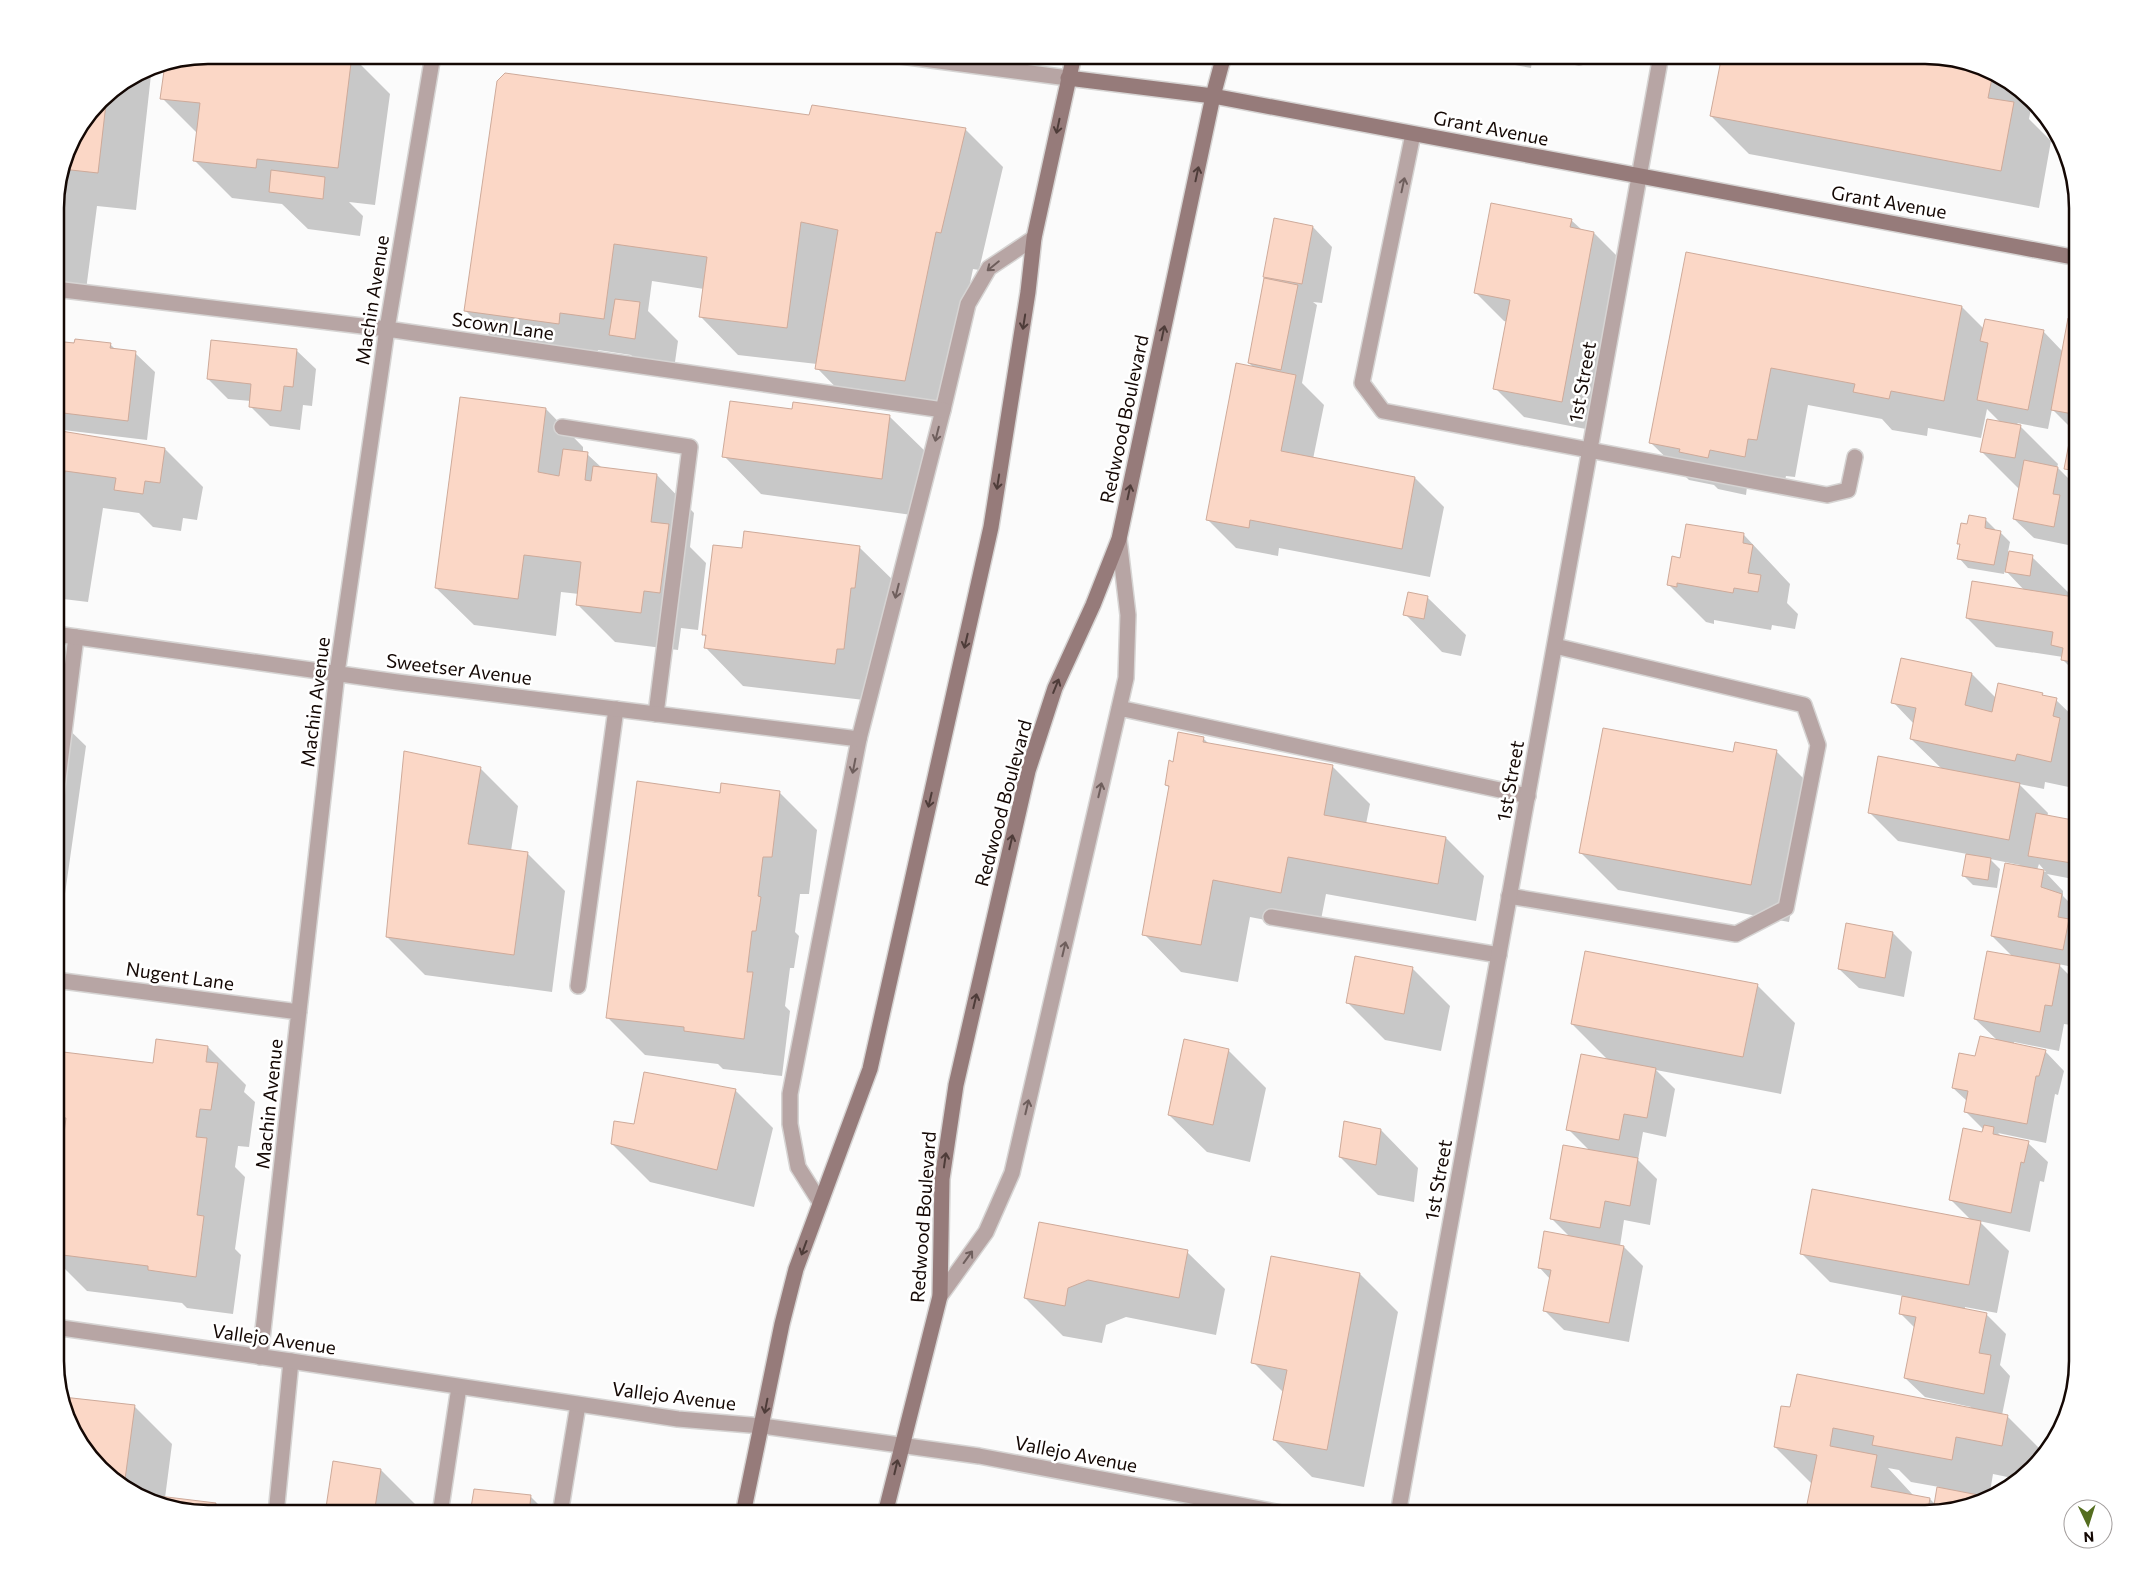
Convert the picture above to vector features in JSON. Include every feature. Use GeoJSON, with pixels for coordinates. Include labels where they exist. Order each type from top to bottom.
{"type":"FeatureCollection","features":[{"type":"Feature","properties":{"kind":"main road"},"geometry":{"type":"LineString","coordinates":[[745,1505],[782,1324],[796,1269],[870,1069],[993,518],[1028,292],[1034,238],[1072,64]]}},
{"type":"Feature","properties":{"kind":"main road","name":"Redwood Boulevard"},"geometry":{"type":"LineString","coordinates":[[887,1505],[940,1296],[942,1179],[956,1085],[1028,771],[1055,688],[1093,605],[1119,540],[1222,64]]}},
{"type":"Feature","properties":{"kind":"main road","name":"Grant Avenue"},"geometry":{"type":"LineString","coordinates":[[1068,78],[1214,96],[2069,256]]}},
{"type":"Feature","properties":{"kind":"street","name":"Machin Avenue"},"geometry":{"type":"LineString","coordinates":[[260,1357],[337,673],[387,329],[431,64]]}},
{"type":"Feature","properties":{"kind":"street","name":"Grant Avenue"},"geometry":{"type":"LineString","coordinates":[[961,64],[1068,78]]}},
{"type":"Feature","properties":{"kind":"street","name":"1st Street"},"geometry":{"type":"LineString","coordinates":[[1400,1505],[1659,64]]}},
{"type":"Feature","properties":{"kind":"street"},"geometry":{"type":"LineString","coordinates":[[1413,134],[1362,383],[1383,411],[1827,495],[1848,490],[1855,457]]}},
{"type":"Feature","properties":{"kind":"street"},"geometry":{"type":"LineString","coordinates":[[820,1202],[798,1167],[790,1124],[790,1094],[859,739],[943,410],[968,304],[989,268],[1034,238]]}},
{"type":"Feature","properties":{"kind":"street","name":"Scown Lane"},"geometry":{"type":"LineString","coordinates":[[64,289],[387,329],[943,410]]}},
{"type":"Feature","properties":{"kind":"street"},"geometry":{"type":"LineString","coordinates":[[562,427],[690,447],[656,714]]}},
{"type":"Feature","properties":{"kind":"street"},"geometry":{"type":"LineString","coordinates":[[940,1296],[986,1232],[1012,1173],[1126,678],[1128,615],[1119,540]]}},
{"type":"Feature","properties":{"kind":"street","name":"Sweetser Avenue"},"geometry":{"type":"LineString","coordinates":[[64,635],[337,673],[859,739]]}},
{"type":"Feature","properties":{"kind":"street"},"geometry":{"type":"LineString","coordinates":[[64,732],[76,637]]}},
{"type":"Feature","properties":{"kind":"street"},"geometry":{"type":"LineString","coordinates":[[1510,896],[1736,934],[1786,908],[1818,746],[1804,705],[1555,646]]}},
{"type":"Feature","properties":{"kind":"street"},"geometry":{"type":"LineString","coordinates":[[1119,708],[1528,796]]}},
{"type":"Feature","properties":{"kind":"street"},"geometry":{"type":"LineString","coordinates":[[578,986],[616,709]]}},
{"type":"Feature","properties":{"kind":"street"},"geometry":{"type":"LineString","coordinates":[[1271,917],[1499,955]]}},
{"type":"Feature","properties":{"kind":"street","name":"Nugent Lane"},"geometry":{"type":"LineString","coordinates":[[64,981],[299,1012]]}},
{"type":"Feature","properties":{"kind":"street","name":"Vallejo Avenue"},"geometry":{"type":"LineString","coordinates":[[64,1328],[678,1419],[762,1426],[901,1444],[979,1456],[1238,1505]]}},
{"type":"Feature","properties":{"kind":"street"},"geometry":{"type":"LineString","coordinates":[[277,1505],[291,1361]]}},
{"type":"Feature","properties":{"kind":"street"},"geometry":{"type":"LineString","coordinates":[[441,1505],[459,1387]]}},
{"type":"Feature","properties":{"kind":"street"},"geometry":{"type":"LineString","coordinates":[[561,1505],[578,1405]]}},
{"type":"Feature","properties":{"kind":"building"},"geometry":{"type":"Polygon","coordinates":[[[351,64],[338,168],[257,159],[256,168],[193,161],[200,103],[160,99],[164,71],[189,65],[351,64]]]}},
{"type":"Feature","properties":{"kind":"building"},"geometry":{"type":"Polygon","coordinates":[[[1720,64],[1935,64],[1971,71],[1992,80],[1988,98],[2014,102],[2001,171],[1710,116],[1720,64]]]}},
{"type":"Feature","properties":{"kind":"building"},"geometry":{"type":"Polygon","coordinates":[[[505,73],[809,115],[812,105],[966,128],[941,233],[936,232],[905,381],[815,369],[838,230],[801,222],[787,328],[699,317],[707,257],[614,244],[604,319],[560,313],[559,324],[464,311],[497,81],[505,73]]]}},
{"type":"Feature","properties":{"kind":"building"},"geometry":{"type":"Polygon","coordinates":[[[106,106],[98,173],[69,170],[83,136],[106,106]]]}},
{"type":"Feature","properties":{"kind":"building"},"geometry":{"type":"Polygon","coordinates":[[[271,170],[325,177],[323,199],[269,192],[271,170]]]}},
{"type":"Feature","properties":{"kind":"building"},"geometry":{"type":"Polygon","coordinates":[[[1491,203],[1572,219],[1570,227],[1594,232],[1562,402],[1493,389],[1510,300],[1474,293],[1491,203]]]}},
{"type":"Feature","properties":{"kind":"building"},"geometry":{"type":"Polygon","coordinates":[[[1274,218],[1313,226],[1302,284],[1263,277],[1274,218]]]}},
{"type":"Feature","properties":{"kind":"building"},"geometry":{"type":"Polygon","coordinates":[[[1686,252],[1962,306],[1944,401],[1891,391],[1889,399],[1853,392],[1855,384],[1771,368],[1757,440],[1748,439],[1745,457],[1710,450],[1708,458],[1679,452],[1680,449],[1649,443],[1686,252]]]}},
{"type":"Feature","properties":{"kind":"building"},"geometry":{"type":"Polygon","coordinates":[[[1264,278],[1298,285],[1281,370],[1248,363],[1264,278]]]}},
{"type":"Feature","properties":{"kind":"building"},"geometry":{"type":"Polygon","coordinates":[[[615,299],[640,302],[635,339],[609,335],[615,299]]]}},
{"type":"Feature","properties":{"kind":"building"},"geometry":{"type":"Polygon","coordinates":[[[2068,318],[2069,413],[2051,410],[2068,318]]]}},
{"type":"Feature","properties":{"kind":"building"},"geometry":{"type":"Polygon","coordinates":[[[1985,319],[2044,330],[2028,410],[1977,400],[1988,343],[1980,341],[1985,319]]]}},
{"type":"Feature","properties":{"kind":"building"},"geometry":{"type":"Polygon","coordinates":[[[75,339],[111,343],[110,348],[136,351],[128,421],[64,413],[64,342],[74,343],[75,339]]]}},
{"type":"Feature","properties":{"kind":"building"},"geometry":{"type":"Polygon","coordinates":[[[211,340],[297,349],[293,387],[284,386],[281,411],[249,407],[251,384],[207,379],[211,340]]]}},
{"type":"Feature","properties":{"kind":"building"},"geometry":{"type":"Polygon","coordinates":[[[1236,363],[1296,375],[1281,451],[1415,477],[1402,549],[1250,520],[1249,528],[1206,520],[1236,363]]]}},
{"type":"Feature","properties":{"kind":"building"},"geometry":{"type":"Polygon","coordinates":[[[460,397],[546,408],[538,472],[559,476],[563,449],[588,452],[585,480],[591,481],[593,466],[657,474],[651,522],[669,524],[660,593],[644,591],[641,613],[576,605],[581,562],[524,555],[518,599],[435,588],[460,397]]]}},
{"type":"Feature","properties":{"kind":"building"},"geometry":{"type":"Polygon","coordinates":[[[730,401],[792,409],[793,402],[890,415],[882,479],[722,457],[730,401]]]}},
{"type":"Feature","properties":{"kind":"building"},"geometry":{"type":"Polygon","coordinates":[[[1987,419],[2021,425],[2015,458],[1980,452],[1987,419]]]}},
{"type":"Feature","properties":{"kind":"building"},"geometry":{"type":"Polygon","coordinates":[[[64,431],[165,448],[160,483],[145,481],[143,494],[114,490],[116,478],[65,471],[64,477],[64,431]]]}},
{"type":"Feature","properties":{"kind":"building"},"geometry":{"type":"Polygon","coordinates":[[[2069,443],[2069,470],[2064,469],[2069,443]]]}},
{"type":"Feature","properties":{"kind":"building"},"geometry":{"type":"Polygon","coordinates":[[[2024,460],[2058,467],[2053,494],[2060,495],[2054,527],[2013,519],[2024,460]]]}},
{"type":"Feature","properties":{"kind":"building"},"geometry":{"type":"Polygon","coordinates":[[[1969,515],[1986,518],[1985,528],[2001,531],[1994,565],[1957,559],[1960,544],[1957,544],[1961,523],[1967,524],[1969,515]]]}},
{"type":"Feature","properties":{"kind":"building"},"geometry":{"type":"Polygon","coordinates":[[[1686,524],[1744,533],[1743,543],[1753,545],[1748,573],[1761,575],[1758,592],[1734,588],[1733,593],[1677,583],[1677,587],[1667,585],[1672,556],[1680,558],[1686,524]]]}},
{"type":"Feature","properties":{"kind":"building"},"geometry":{"type":"Polygon","coordinates":[[[744,531],[860,546],[855,588],[851,588],[844,649],[837,649],[835,664],[704,648],[706,635],[702,635],[713,545],[742,548],[744,531]]]}},
{"type":"Feature","properties":{"kind":"building"},"geometry":{"type":"Polygon","coordinates":[[[2009,551],[2033,555],[2030,576],[2005,572],[2009,551]]]}},
{"type":"Feature","properties":{"kind":"building"},"geometry":{"type":"Polygon","coordinates":[[[1972,581],[2069,596],[2069,661],[2061,660],[2063,648],[2051,645],[2053,632],[1966,618],[1972,581]]]}},
{"type":"Feature","properties":{"kind":"building"},"geometry":{"type":"Polygon","coordinates":[[[1408,592],[1428,596],[1424,619],[1403,615],[1408,592]]]}},
{"type":"Feature","properties":{"kind":"building"},"geometry":{"type":"Polygon","coordinates":[[[1901,658],[1972,673],[1965,705],[1992,712],[1998,683],[2057,698],[2053,716],[2060,718],[2051,762],[2017,754],[2015,761],[1910,739],[1916,708],[1891,703],[1901,658]]]}},
{"type":"Feature","properties":{"kind":"building"},"geometry":{"type":"Polygon","coordinates":[[[1603,728],[1733,752],[1735,742],[1777,750],[1751,885],[1579,853],[1603,728]]]}},
{"type":"Feature","properties":{"kind":"building"},"geometry":{"type":"Polygon","coordinates":[[[1178,732],[1204,737],[1203,742],[1333,765],[1324,815],[1446,837],[1438,884],[1288,857],[1281,893],[1213,880],[1201,945],[1142,935],[1169,786],[1165,785],[1169,760],[1173,762],[1178,732]]]}},
{"type":"Feature","properties":{"kind":"building"},"geometry":{"type":"Polygon","coordinates":[[[404,751],[481,767],[468,844],[528,852],[514,955],[386,937],[404,751]]]}},
{"type":"Feature","properties":{"kind":"building"},"geometry":{"type":"Polygon","coordinates":[[[1878,756],[2020,783],[2009,840],[1868,813],[1878,756]]]}},
{"type":"Feature","properties":{"kind":"building"},"geometry":{"type":"Polygon","coordinates":[[[637,781],[720,793],[721,783],[780,791],[772,857],[763,857],[758,896],[761,897],[756,931],[752,931],[747,972],[753,972],[744,1039],[684,1031],[684,1027],[606,1018],[637,781]]]}},
{"type":"Feature","properties":{"kind":"building"},"geometry":{"type":"Polygon","coordinates":[[[2036,813],[2069,819],[2069,863],[2028,856],[2036,813]]]}},
{"type":"Feature","properties":{"kind":"building"},"geometry":{"type":"Polygon","coordinates":[[[1966,854],[1991,858],[1988,880],[1962,876],[1966,854]]]}},
{"type":"Feature","properties":{"kind":"building"},"geometry":{"type":"Polygon","coordinates":[[[2005,863],[2044,870],[2041,887],[2062,894],[2058,917],[2069,919],[2063,950],[1991,936],[2005,863]]]}},
{"type":"Feature","properties":{"kind":"building"},"geometry":{"type":"Polygon","coordinates":[[[1846,923],[1893,932],[1885,978],[1838,969],[1846,923]]]}},
{"type":"Feature","properties":{"kind":"building"},"geometry":{"type":"Polygon","coordinates":[[[1585,951],[1758,984],[1743,1057],[1571,1024],[1585,951]]]}},
{"type":"Feature","properties":{"kind":"building"},"geometry":{"type":"Polygon","coordinates":[[[1987,951],[2060,964],[2052,1006],[2045,1005],[2040,1032],[1974,1019],[1987,951]]]}},
{"type":"Feature","properties":{"kind":"building"},"geometry":{"type":"Polygon","coordinates":[[[1355,956],[1413,967],[1404,1014],[1346,1003],[1355,956]]]}},
{"type":"Feature","properties":{"kind":"building"},"geometry":{"type":"Polygon","coordinates":[[[1980,1036],[2046,1050],[2039,1076],[2036,1076],[2027,1124],[1964,1112],[1968,1091],[1952,1088],[1959,1053],[1975,1056],[1980,1036]]]}},
{"type":"Feature","properties":{"kind":"building"},"geometry":{"type":"Polygon","coordinates":[[[156,1039],[208,1046],[206,1062],[218,1063],[211,1110],[200,1109],[196,1137],[207,1138],[197,1215],[204,1216],[196,1277],[148,1270],[148,1266],[64,1255],[64,1133],[66,1118],[64,1118],[64,1052],[153,1063],[156,1039]]]}},
{"type":"Feature","properties":{"kind":"building"},"geometry":{"type":"Polygon","coordinates":[[[1184,1039],[1229,1049],[1213,1125],[1168,1115],[1184,1039]]]}},
{"type":"Feature","properties":{"kind":"building"},"geometry":{"type":"Polygon","coordinates":[[[1581,1054],[1656,1068],[1647,1118],[1624,1114],[1619,1140],[1566,1130],[1581,1054]]]}},
{"type":"Feature","properties":{"kind":"building"},"geometry":{"type":"Polygon","coordinates":[[[644,1072],[736,1089],[717,1170],[611,1144],[614,1121],[634,1124],[644,1072]]]}},
{"type":"Feature","properties":{"kind":"building"},"geometry":{"type":"Polygon","coordinates":[[[1344,1121],[1381,1129],[1376,1165],[1339,1157],[1344,1121]]]}},
{"type":"Feature","properties":{"kind":"building"},"geometry":{"type":"Polygon","coordinates":[[[1984,1125],[1994,1127],[1993,1134],[2029,1141],[2024,1163],[2021,1162],[2011,1213],[1949,1200],[1963,1128],[1982,1132],[1984,1125]]]}},
{"type":"Feature","properties":{"kind":"building"},"geometry":{"type":"Polygon","coordinates":[[[1563,1145],[1638,1158],[1630,1206],[1605,1201],[1600,1228],[1550,1219],[1563,1145]]]}},
{"type":"Feature","properties":{"kind":"building"},"geometry":{"type":"Polygon","coordinates":[[[1812,1189],[1981,1221],[1969,1285],[1800,1254],[1812,1189]]]}},
{"type":"Feature","properties":{"kind":"building"},"geometry":{"type":"Polygon","coordinates":[[[1039,1222],[1188,1250],[1179,1298],[1088,1280],[1068,1288],[1065,1306],[1024,1298],[1039,1222]]]}},
{"type":"Feature","properties":{"kind":"building"},"geometry":{"type":"Polygon","coordinates":[[[1544,1231],[1624,1246],[1609,1323],[1543,1311],[1551,1270],[1538,1268],[1544,1231]]]}},
{"type":"Feature","properties":{"kind":"building"},"geometry":{"type":"Polygon","coordinates":[[[1271,1256],[1360,1273],[1327,1450],[1273,1440],[1287,1370],[1251,1363],[1271,1256]]]}},
{"type":"Feature","properties":{"kind":"building"},"geometry":{"type":"Polygon","coordinates":[[[1902,1296],[1987,1313],[1979,1353],[1991,1355],[1984,1394],[1904,1378],[1916,1317],[1899,1314],[1902,1296]]]}},
{"type":"Feature","properties":{"kind":"building"},"geometry":{"type":"Polygon","coordinates":[[[1797,1374],[2008,1415],[2002,1446],[1956,1437],[1952,1460],[1872,1445],[1874,1436],[1833,1428],[1830,1446],[1877,1455],[1871,1487],[1930,1498],[1929,1505],[1807,1505],[1817,1455],[1774,1447],[1781,1406],[1790,1407],[1797,1374]]]}},
{"type":"Feature","properties":{"kind":"building"},"geometry":{"type":"Polygon","coordinates":[[[69,1398],[135,1405],[125,1479],[106,1463],[88,1441],[71,1407],[69,1398]]]}},
{"type":"Feature","properties":{"kind":"building"},"geometry":{"type":"Polygon","coordinates":[[[333,1461],[381,1469],[375,1505],[326,1505],[333,1461]]]}},
{"type":"Feature","properties":{"kind":"building"},"geometry":{"type":"Polygon","coordinates":[[[1937,1487],[1978,1495],[1962,1500],[1934,1505],[1937,1487]]]}},
{"type":"Feature","properties":{"kind":"building"},"geometry":{"type":"Polygon","coordinates":[[[474,1489],[531,1495],[530,1505],[471,1505],[474,1489]]]}},
{"type":"Feature","properties":{"kind":"building"},"geometry":{"type":"Polygon","coordinates":[[[157,1496],[216,1503],[216,1505],[198,1505],[157,1496]]]}}]}
